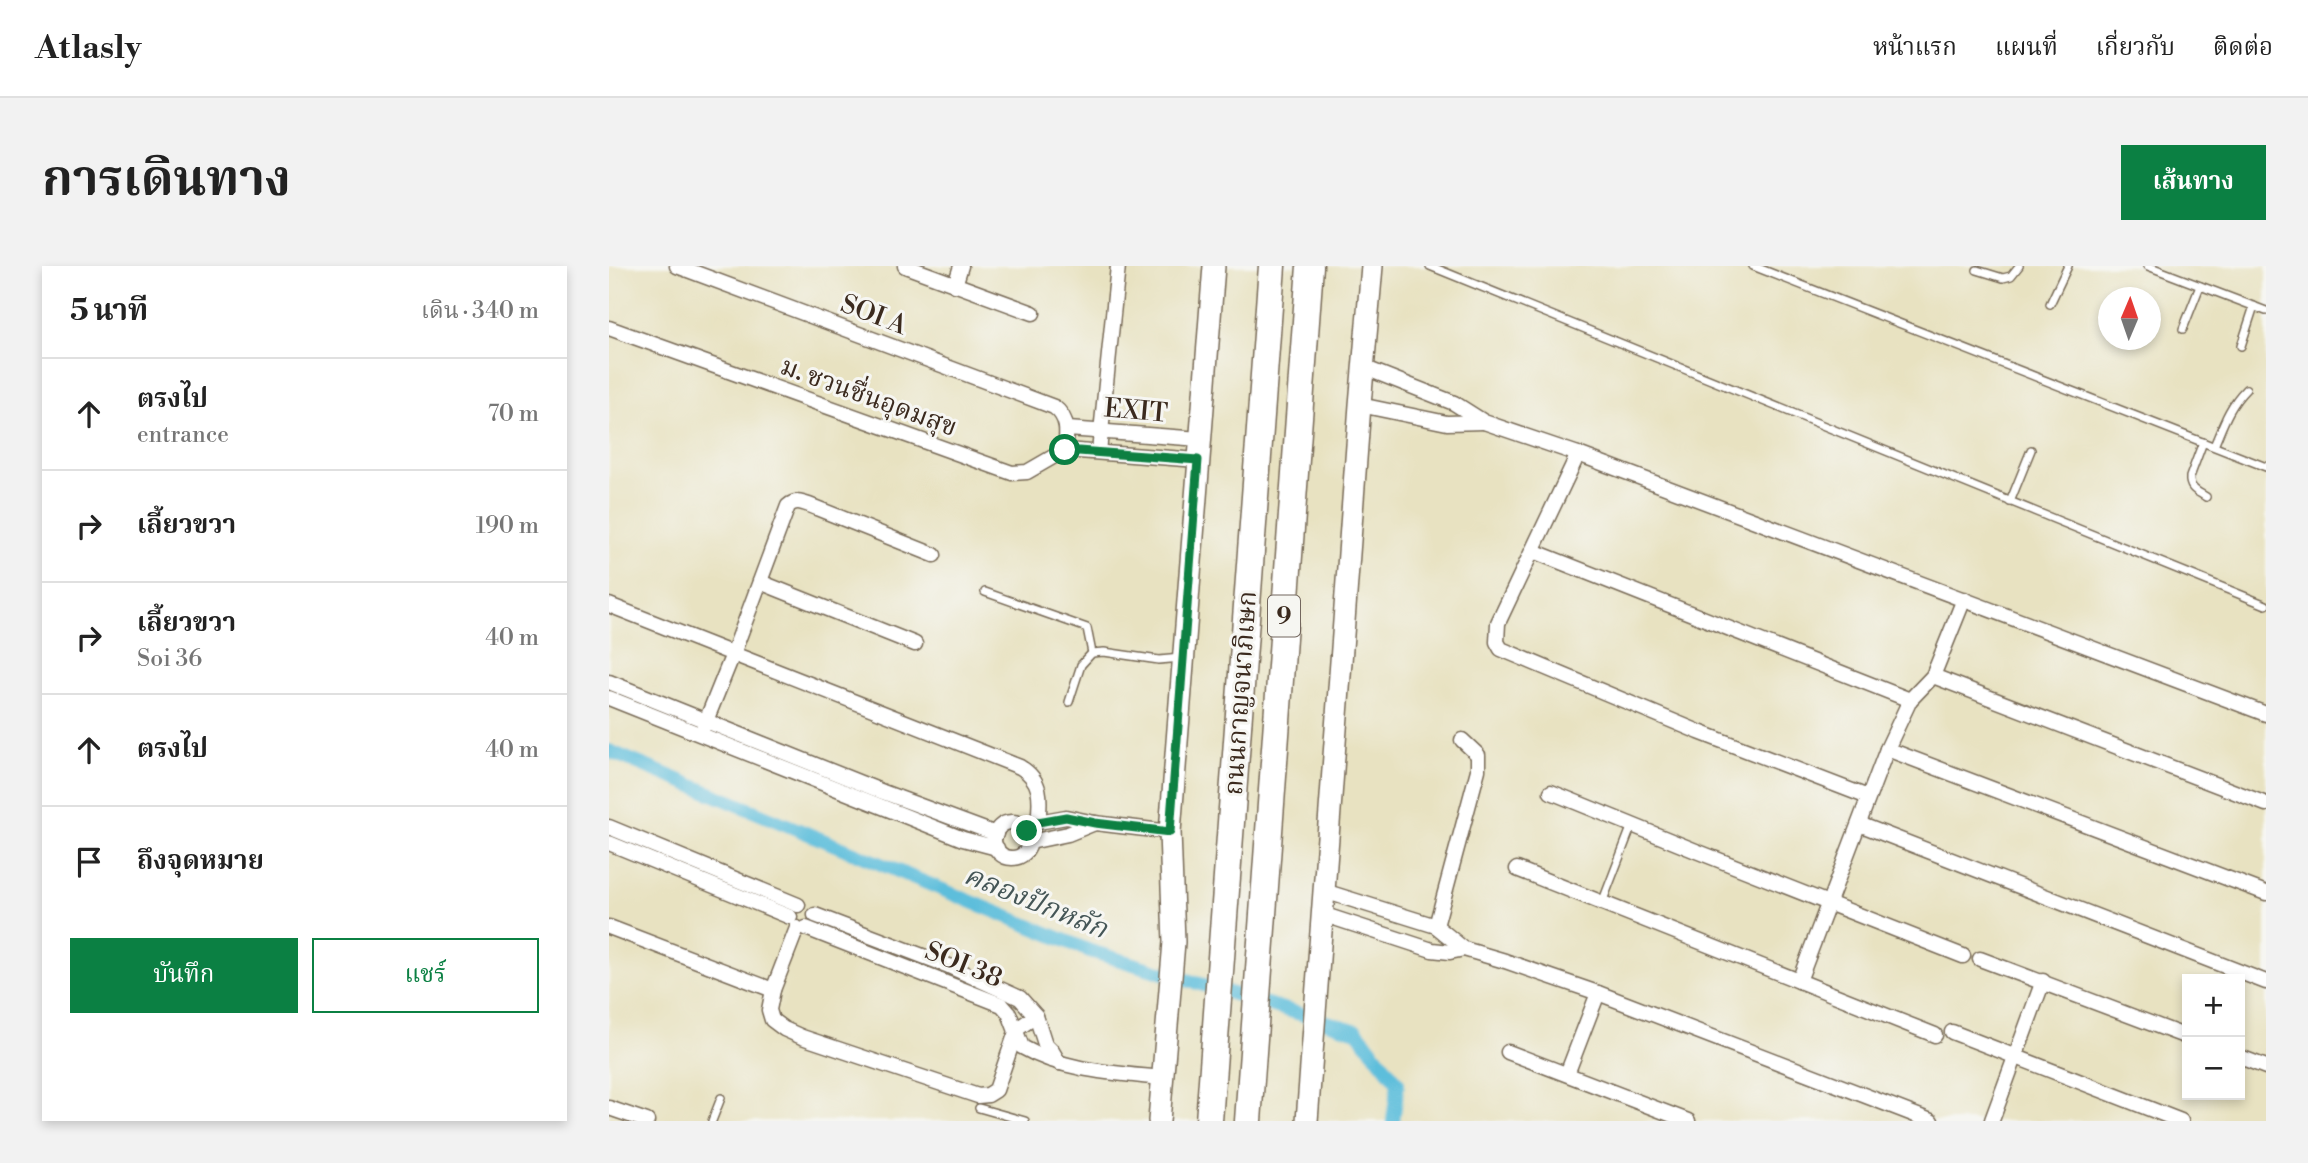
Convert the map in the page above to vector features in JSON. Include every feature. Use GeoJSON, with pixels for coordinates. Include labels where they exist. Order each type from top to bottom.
{"type":"FeatureCollection","features":[{"type":"Feature","properties":{"kind":"highway","name":"ถนนกาญจนาภิเษก"},"geometry":{"type":"LineString","coordinates":[[1209,1121],[1272,266]]}},
{"type":"Feature","properties":{"kind":"highway","name":"ถนนกาญจนาภิเษก"},"geometry":{"type":"LineString","coordinates":[[1248,1121],[1310,266]]}},
{"type":"Feature","properties":{"kind":"main road"},"geometry":{"type":"LineString","coordinates":[[1307,1121],[1372,266]]}},
{"type":"Feature","properties":{"kind":"main road"},"geometry":{"type":"LineString","coordinates":[[1159,1121],[1174,942],[1170,832],[1199,450],[1209,267]]}},
{"type":"Feature","properties":{"kind":"street","name":"SOI A"},"geometry":{"type":"LineString","coordinates":[[677,266],[1054,407],[1060,412],[1068,429]]}},
{"type":"Feature","properties":{"kind":"street"},"geometry":{"type":"LineString","coordinates":[[905,266],[1033,313]]}},
{"type":"Feature","properties":{"kind":"street"},"geometry":{"type":"LineString","coordinates":[[955,285],[961,266]]}},
{"type":"Feature","properties":{"kind":"street"},"geometry":{"type":"LineString","coordinates":[[1099,452],[1118,266]]}},
{"type":"Feature","properties":{"kind":"street","name":"ม. ชวนชื่นอุดมสุข"},"geometry":{"type":"LineString","coordinates":[[609,328],[1012,473],[1027,472],[1065,450]]}},
{"type":"Feature","properties":{"kind":"street"},"geometry":{"type":"LineString","coordinates":[[1363,366],[1454,403],[1484,422],[1578,454],[2266,714]]}},
{"type":"Feature","properties":{"kind":"street"},"geometry":{"type":"LineString","coordinates":[[1360,405],[1447,423],[1484,422]]}},
{"type":"Feature","properties":{"kind":"street"},"geometry":{"type":"LineString","coordinates":[[1068,429],[1065,450],[1199,450]]}},
{"type":"Feature","properties":{"kind":"street","name":"EXIT"},"geometry":{"type":"LineString","coordinates":[[1068,429],[1100,432],[1199,450]]}},
{"type":"Feature","properties":{"kind":"street"},"geometry":{"type":"LineString","coordinates":[[1578,454],[1498,623],[1497,642],[1505,652],[1699,732],[1868,797]]}},
{"type":"Feature","properties":{"kind":"street"},"geometry":{"type":"LineString","coordinates":[[704,727],[787,506],[799,502],[809,505],[934,555]]}},
{"type":"Feature","properties":{"kind":"street"},"geometry":{"type":"LineString","coordinates":[[1533,551],[1910,700]]}},
{"type":"Feature","properties":{"kind":"street"},"geometry":{"type":"LineString","coordinates":[[760,582],[915,644]]}},
{"type":"Feature","properties":{"kind":"street"},"geometry":{"type":"LineString","coordinates":[[1799,981],[1887,749],[1910,700],[1933,676],[1963,599]]}},
{"type":"Feature","properties":{"kind":"street"},"geometry":{"type":"LineString","coordinates":[[609,605],[1030,773],[1036,780],[1040,806],[1031,825],[1030,842],[1024,853],[1012,858],[1000,853],[996,841],[1005,824],[1012,822],[1031,825],[1066,817],[1170,832]]}},
{"type":"Feature","properties":{"kind":"street"},"geometry":{"type":"LineString","coordinates":[[1933,676],[2266,804]]}},
{"type":"Feature","properties":{"kind":"street"},"geometry":{"type":"LineString","coordinates":[[609,682],[878,806],[963,839],[996,841]]}},
{"type":"Feature","properties":{"kind":"street"},"geometry":{"type":"LineString","coordinates":[[609,698],[704,727],[883,792],[996,841]]}},
{"type":"Feature","properties":{"kind":"street"},"geometry":{"type":"LineString","coordinates":[[1436,926],[1478,769],[1478,755],[1462,740]]}},
{"type":"Feature","properties":{"kind":"street"},"geometry":{"type":"LineString","coordinates":[[1887,749],[2266,893]]}},
{"type":"Feature","properties":{"kind":"street"},"geometry":{"type":"LineString","coordinates":[[878,806],[883,792]]}},
{"type":"Feature","properties":{"kind":"street"},"geometry":{"type":"LineString","coordinates":[[1552,792],[1963,956]]}},
{"type":"Feature","properties":{"kind":"street"},"geometry":{"type":"LineString","coordinates":[[1030,842],[1064,835],[1095,823]]}},
{"type":"Feature","properties":{"kind":"street"},"geometry":{"type":"LineString","coordinates":[[1859,824],[2266,982]]}},
{"type":"Feature","properties":{"kind":"street"},"geometry":{"type":"LineString","coordinates":[[609,827],[811,925],[815,915],[949,966],[1006,999],[1020,998],[1036,1016],[1045,1044],[1059,1063]]}},
{"type":"Feature","properties":{"kind":"street"},"geometry":{"type":"LineString","coordinates":[[609,843],[798,919]]}},
{"type":"Feature","properties":{"kind":"street"},"geometry":{"type":"LineString","coordinates":[[1517,869],[1935,1035]]}},
{"type":"Feature","properties":{"kind":"street"},"geometry":{"type":"LineString","coordinates":[[1324,891],[1436,926],[1464,949],[1598,993],[1931,1121]]}},
{"type":"Feature","properties":{"kind":"street"},"geometry":{"type":"LineString","coordinates":[[1322,914],[1432,950],[1464,949]]}},
{"type":"Feature","properties":{"kind":"street"},"geometry":{"type":"LineString","coordinates":[[1400,940],[1406,918]]}},
{"type":"Feature","properties":{"kind":"street"},"geometry":{"type":"LineString","coordinates":[[798,919],[773,990],[769,1010],[772,1020],[802,1037],[978,1096],[988,1095],[996,1090],[1017,1029],[1036,1016]]}},
{"type":"Feature","properties":{"kind":"street","name":"SOI 38"},"geometry":{"type":"LineString","coordinates":[[798,919],[1006,999],[1021,1047],[1044,1059],[1163,1078]]}},
{"type":"Feature","properties":{"kind":"street"},"geometry":{"type":"LineString","coordinates":[[609,927],[773,990]]}},
{"type":"Feature","properties":{"kind":"street"},"geometry":{"type":"LineString","coordinates":[[1980,959],[2182,1035]]}},
{"type":"Feature","properties":{"kind":"street"},"geometry":{"type":"LineString","coordinates":[[1988,1121],[2043,981]]}},
{"type":"Feature","properties":{"kind":"street"},"geometry":{"type":"LineString","coordinates":[[1567,1074],[1598,993]]}},
{"type":"Feature","properties":{"kind":"street"},"geometry":{"type":"LineString","coordinates":[[1952,1032],[2181,1121]]}},
{"type":"Feature","properties":{"kind":"street"},"geometry":{"type":"LineString","coordinates":[[1508,1052],[1688,1121]]}},
{"type":"Feature","properties":{"kind":"street"},"geometry":{"type":"LineString","coordinates":[[2245,1059],[2266,1067]]}},
{"type":"Feature","properties":{"kind":"street"},"geometry":{"type":"LineString","coordinates":[[609,1108],[647,1121]]}},
{"type":"Feature","properties":{"kind":"lane"},"geometry":{"type":"LineString","coordinates":[[1430,266],[2266,604]]}},
{"type":"Feature","properties":{"kind":"lane"},"geometry":{"type":"LineString","coordinates":[[1753,266],[2266,467]]}},
{"type":"Feature","properties":{"kind":"lane"},"geometry":{"type":"LineString","coordinates":[[1977,270],[2003,278],[2011,276],[2019,266]]}},
{"type":"Feature","properties":{"kind":"lane"},"geometry":{"type":"LineString","coordinates":[[2050,304],[2068,266]]}},
{"type":"Feature","properties":{"kind":"lane"},"geometry":{"type":"LineString","coordinates":[[2148,266],[2266,311]]}},
{"type":"Feature","properties":{"kind":"lane"},"geometry":{"type":"LineString","coordinates":[[2183,329],[2200,286]]}},
{"type":"Feature","properties":{"kind":"lane"},"geometry":{"type":"LineString","coordinates":[[2241,346],[2254,306]]}},
{"type":"Feature","properties":{"kind":"lane"},"geometry":{"type":"LineString","coordinates":[[2214,446],[2234,401],[2246,389]]}},
{"type":"Feature","properties":{"kind":"lane"},"geometry":{"type":"LineString","coordinates":[[2203,442],[2189,483],[2206,497]]}},
{"type":"Feature","properties":{"kind":"lane"},"geometry":{"type":"LineString","coordinates":[[2010,502],[2031,450]]}},
{"type":"Feature","properties":{"kind":"lane"},"geometry":{"type":"LineString","coordinates":[[985,592],[1087,628],[1091,653]]}},
{"type":"Feature","properties":{"kind":"lane"},"geometry":{"type":"LineString","coordinates":[[1069,702],[1081,665],[1091,653],[1104,652],[1159,660],[1182,658]]}},
{"type":"Feature","properties":{"kind":"lane"},"geometry":{"type":"LineString","coordinates":[[1602,903],[1632,825]]}},
{"type":"Feature","properties":{"kind":"lane"},"geometry":{"type":"LineString","coordinates":[[712,1121],[721,1098]]}},
{"type":"Feature","properties":{"kind":"lane"},"geometry":{"type":"LineString","coordinates":[[979,1108],[1025,1121]]}},
{"type":"Feature","properties":{"kind":"waterway","name":"คลองปักหลัก"},"geometry":{"type":"LineString","coordinates":[[609,751],[1090,951],[1357,1031],[1398,1083],[1393,1121]]}},
{"type":"Feature","properties":{"kind":"route"},"geometry":{"type":"LineString","coordinates":[[1027,831],[1025,827],[1038,822],[1066,817],[1170,832],[1198,460],[1065,450]]}}]}
